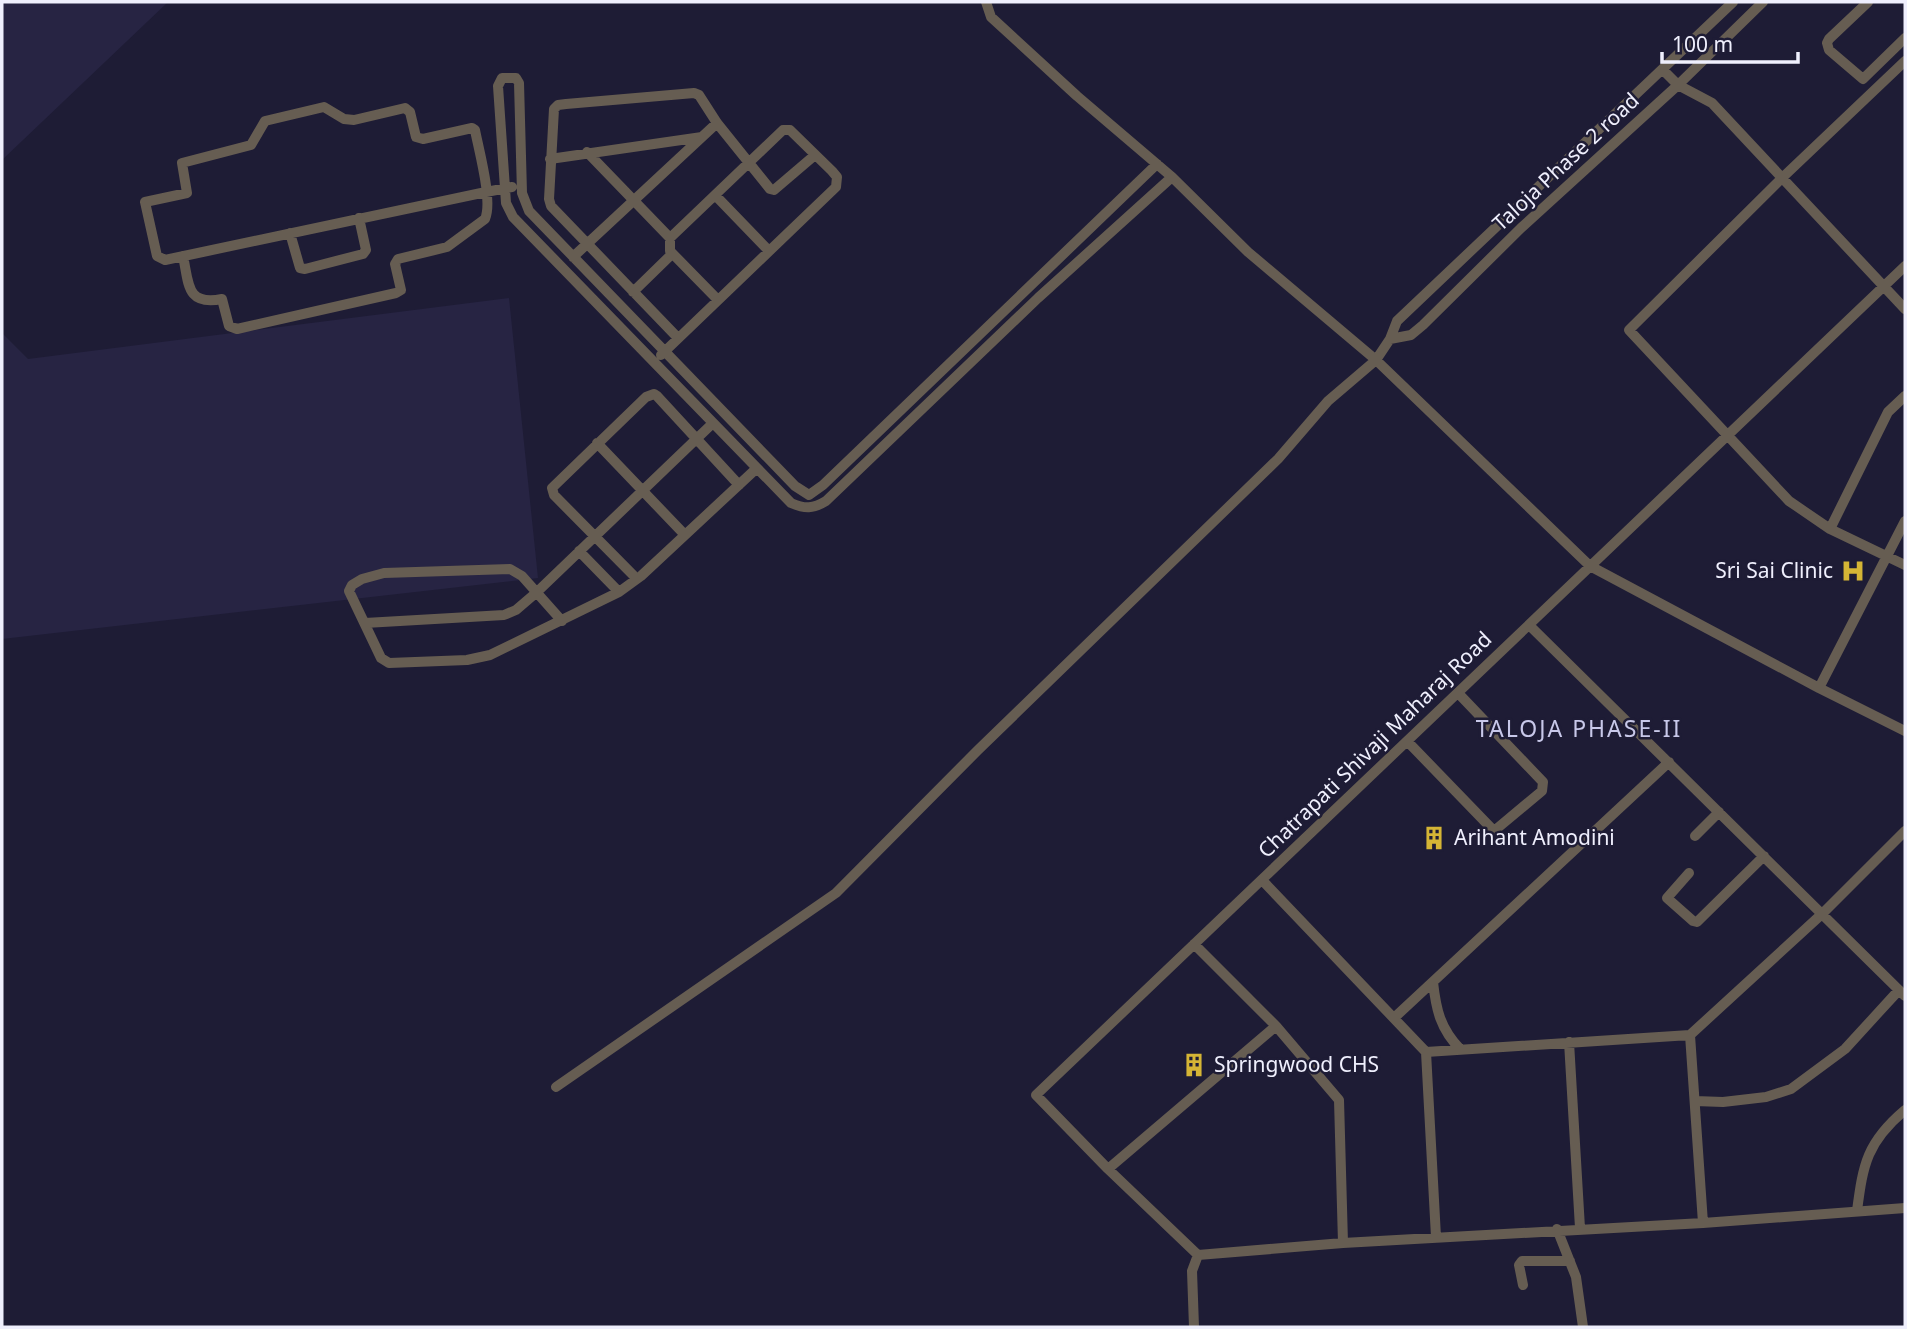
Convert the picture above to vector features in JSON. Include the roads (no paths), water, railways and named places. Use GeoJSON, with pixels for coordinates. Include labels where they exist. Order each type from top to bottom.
{"type":"FeatureCollection","features":[{"type":"Feature","properties":{"kind":"street"},"geometry":{"type":"LineString","coordinates":[[986,2],[991,17],[1077,96],[1172,177],[1248,252],[1376,360],[1590,566],[1905,731]]}},
{"type":"Feature","properties":{"kind":"street","name":"Taloja Phase 2 road"},"geometry":{"type":"LineString","coordinates":[[556,1087],[836,893],[978,750],[1278,458],[1328,401],[1376,360],[1390,340],[1398,321],[1733,2]]}},
{"type":"Feature","properties":{"kind":"street","name":"Taloja Phase 2 road"},"geometry":{"type":"LineString","coordinates":[[1390,340],[1411,335],[1417,330],[1521,228],[1678,85],[1762,2]]}},
{"type":"Feature","properties":{"kind":"street"},"geometry":{"type":"LineString","coordinates":[[1868,2],[1829,39],[1828,47],[1861,78],[1905,38]]}},
{"type":"Feature","properties":{"kind":"street"},"geometry":{"type":"LineString","coordinates":[[1887,56],[1902,65],[1782,178],[1629,330],[1789,501],[1830,529],[1905,565]]}},
{"type":"Feature","properties":{"kind":"street"},"geometry":{"type":"LineString","coordinates":[[1663,70],[1678,85],[1712,103],[1905,309]]}},
{"type":"Feature","properties":{"kind":"street"},"geometry":{"type":"LineString","coordinates":[[809,495],[795,486],[529,211],[523,202],[519,83],[516,78],[509,77],[498,82],[506,203],[513,217],[791,503],[810,508],[826,501],[1038,298],[1172,177]]}},
{"type":"Feature","properties":{"kind":"street"},"geometry":{"type":"LineString","coordinates":[[678,338],[551,206],[550,159],[554,109],[558,105],[688,92],[699,95],[717,122],[774,190],[816,155]]}},
{"type":"Feature","properties":{"kind":"street"},"geometry":{"type":"LineString","coordinates":[[183,256],[190,290],[194,296],[206,302],[222,299],[229,326],[237,329],[396,293],[401,290],[396,264],[398,259],[455,243],[485,219],[488,212],[486,192],[475,130],[472,128],[424,139],[416,137],[410,112],[405,108],[354,120],[344,119],[324,107],[265,121],[251,145],[182,163],[187,193],[145,202],[157,256],[165,260],[183,256],[359,218],[486,192],[505,187],[522,186]]}},
{"type":"Feature","properties":{"kind":"street"},"geometry":{"type":"LineString","coordinates":[[500,112],[520,110]]}},
{"type":"Feature","properties":{"kind":"street"},"geometry":{"type":"LineString","coordinates":[[573,257],[717,122]]}},
{"type":"Feature","properties":{"kind":"street"},"geometry":{"type":"LineString","coordinates":[[654,362],[836,187],[837,177],[787,130],[670,239],[672,254],[718,300]]}},
{"type":"Feature","properties":{"kind":"street"},"geometry":{"type":"LineString","coordinates":[[550,159],[702,136]]}},
{"type":"Feature","properties":{"kind":"street"},"geometry":{"type":"LineString","coordinates":[[587,152],[670,239]]}},
{"type":"Feature","properties":{"kind":"street"},"geometry":{"type":"LineString","coordinates":[[809,495],[823,485],[1157,164]]}},
{"type":"Feature","properties":{"kind":"street"},"geometry":{"type":"LineString","coordinates":[[715,195],[769,251]]}},
{"type":"Feature","properties":{"kind":"street"},"geometry":{"type":"LineString","coordinates":[[290,233],[297,264],[305,269],[363,254],[366,250],[359,218]]}},
{"type":"Feature","properties":{"kind":"street"},"geometry":{"type":"LineString","coordinates":[[634,292],[672,254]]}},
{"type":"Feature","properties":{"kind":"street","name":"Chatrapati Shivaji Maharaj Road"},"geometry":{"type":"LineString","coordinates":[[1198,1255],[1036,1095],[1590,566],[1729,437],[1905,266]]}},
{"type":"Feature","properties":{"kind":"street"},"geometry":{"type":"LineString","coordinates":[[636,579],[552,492],[554,485],[646,397],[654,394],[739,485]]}},
{"type":"Feature","properties":{"kind":"street"},"geometry":{"type":"LineString","coordinates":[[1830,529],[1888,412],[1905,396]]}},
{"type":"Feature","properties":{"kind":"street"},"geometry":{"type":"LineString","coordinates":[[365,623],[504,615],[516,610],[713,423]]}},
{"type":"Feature","properties":{"kind":"street"},"geometry":{"type":"LineString","coordinates":[[597,443],[685,536]]}},
{"type":"Feature","properties":{"kind":"street"},"geometry":{"type":"LineString","coordinates":[[562,621],[523,576],[510,569],[384,572],[362,579],[349,591],[381,658],[394,664],[479,658],[562,621],[619,592],[685,536],[757,468]]}},
{"type":"Feature","properties":{"kind":"street"},"geometry":{"type":"LineString","coordinates":[[809,495],[810,508]]}},
{"type":"Feature","properties":{"kind":"street"},"geometry":{"type":"LineString","coordinates":[[1819,688],[1905,521]]}},
{"type":"Feature","properties":{"kind":"street"},"geometry":{"type":"LineString","coordinates":[[579,551],[619,592]]}},
{"type":"Feature","properties":{"kind":"street"},"geometry":{"type":"LineString","coordinates":[[1529,625],[1902,993],[1845,1049],[1791,1089],[1766,1097],[1723,1102],[1695,1101]]}},
{"type":"Feature","properties":{"kind":"street"},"geometry":{"type":"LineString","coordinates":[[1407,741],[1494,831],[1542,790],[1543,782],[1458,693]]}},
{"type":"Feature","properties":{"kind":"street"},"geometry":{"type":"LineString","coordinates":[[1394,1018],[1669,762]]}},
{"type":"Feature","properties":{"kind":"street"},"geometry":{"type":"LineString","coordinates":[[1695,836],[1719,812]]}},
{"type":"Feature","properties":{"kind":"street"},"geometry":{"type":"LineString","coordinates":[[1426,1052],[1690,1035],[1823,913],[1905,831]]}},
{"type":"Feature","properties":{"kind":"street"},"geometry":{"type":"LineString","coordinates":[[1689,873],[1667,898],[1697,922],[1764,856]]}},
{"type":"Feature","properties":{"kind":"street"},"geometry":{"type":"LineString","coordinates":[[1262,880],[1426,1052],[1436,1237]]}},
{"type":"Feature","properties":{"kind":"street"},"geometry":{"type":"LineString","coordinates":[[1194,944],[1276,1027],[1339,1100],[1343,1243]]}},
{"type":"Feature","properties":{"kind":"street"},"geometry":{"type":"LineString","coordinates":[[1433,982],[1440,1022],[1449,1037],[1461,1049]]}},
{"type":"Feature","properties":{"kind":"street"},"geometry":{"type":"LineString","coordinates":[[1108,1169],[1276,1027]]}},
{"type":"Feature","properties":{"kind":"street"},"geometry":{"type":"LineString","coordinates":[[1690,1035],[1703,1223]]}},
{"type":"Feature","properties":{"kind":"street"},"geometry":{"type":"LineString","coordinates":[[1569,1042],[1580,1228]]}},
{"type":"Feature","properties":{"kind":"street"},"geometry":{"type":"LineString","coordinates":[[1857,1211],[1862,1174],[1872,1145],[1905,1110]]}},
{"type":"Feature","properties":{"kind":"street"},"geometry":{"type":"LineString","coordinates":[[1194,1327],[1192,1271],[1198,1255],[1343,1243],[1703,1223],[1905,1208]]}},
{"type":"Feature","properties":{"kind":"street"},"geometry":{"type":"LineString","coordinates":[[1558,1229],[1576,1277],[1583,1327]]}},
{"type":"Feature","properties":{"kind":"street"},"geometry":{"type":"LineString","coordinates":[[1523,1285],[1519,1265],[1522,1261],[1570,1261]]}},
{"type":"Feature","properties":{"kind":"place","name":"Sri Sai Clinic"},"geometry":{"type":"Point","coordinates":[1853,571]}},
{"type":"Feature","properties":{"kind":"place","name":"Arihant Amodini"},"geometry":{"type":"Point","coordinates":[1434,838]}},
{"type":"Feature","properties":{"kind":"place","name":"Springwood CHS"},"geometry":{"type":"Point","coordinates":[1194,1065]}},
{"type":"Feature","properties":{"kind":"district","name":"TALOJA PHASE-II"},"geometry":{"type":"Point","coordinates":[1579,729]}}]}
